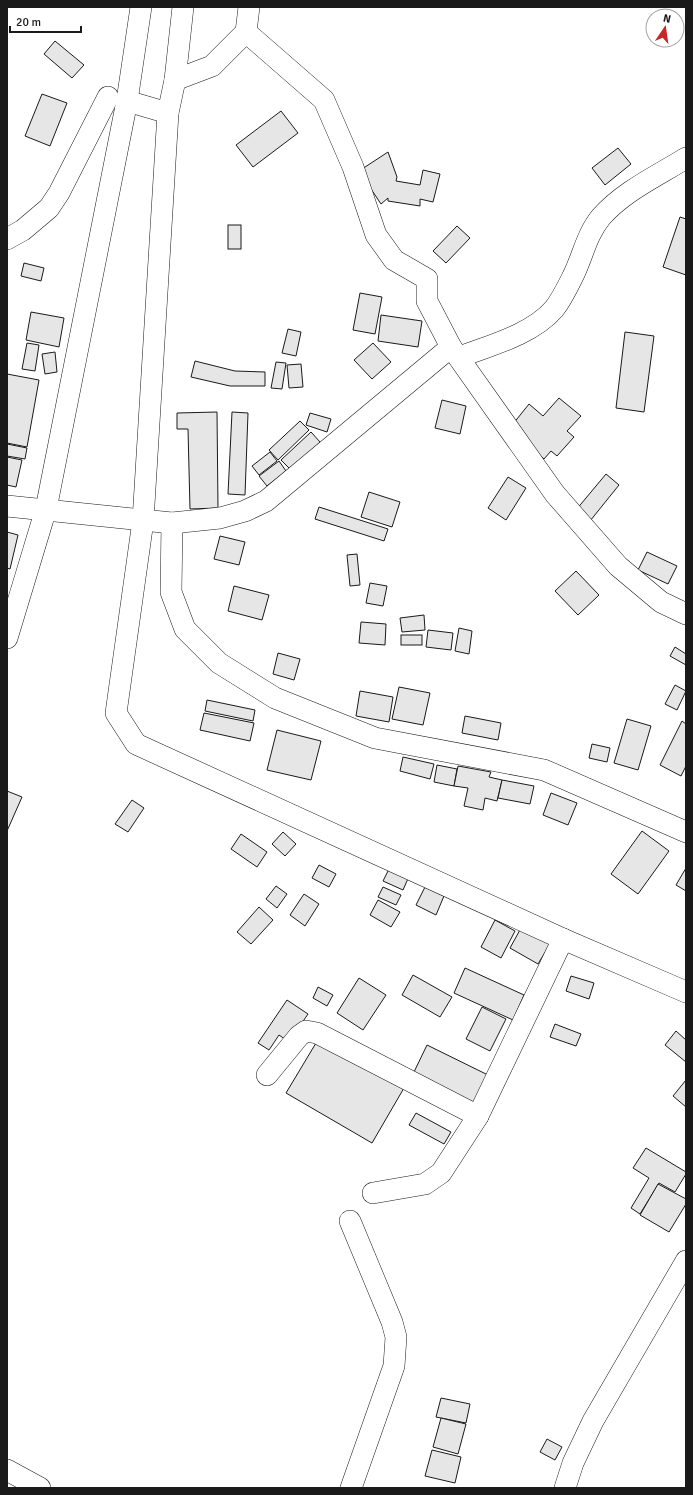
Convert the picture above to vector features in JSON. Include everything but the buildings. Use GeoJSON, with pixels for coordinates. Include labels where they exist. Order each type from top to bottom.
{"type":"FeatureCollection","features":[{"type":"Feature","properties":{"kind":"street"},"geometry":{"type":"LineString","coordinates":[[7,638],[46,509],[118,99],[141,7]]}},
{"type":"Feature","properties":{"kind":"street"},"geometry":{"type":"LineString","coordinates":[[183,7],[175,80],[168,113],[143,521],[116,713],[136,744],[563,939],[686,992]]}},
{"type":"Feature","properties":{"kind":"street"},"geometry":{"type":"LineString","coordinates":[[175,80],[212,66],[246,32],[249,7]]}},
{"type":"Feature","properties":{"kind":"street"},"geometry":{"type":"LineString","coordinates":[[246,32],[324,100],[353,167],[376,235],[394,260],[427,279],[427,301],[456,352],[555,494],[618,566],[661,602],[686,614]]}},
{"type":"Feature","properties":{"kind":"street"},"geometry":{"type":"LineString","coordinates":[[118,99],[168,113]]}},
{"type":"Feature","properties":{"kind":"street"},"geometry":{"type":"LineString","coordinates":[[7,239],[23,230],[49,208],[118,99]]}},
{"type":"Feature","properties":{"kind":"street"},"geometry":{"type":"LineString","coordinates":[[7,506],[172,523],[220,518],[245,511],[266,501],[456,352],[514,335],[537,323],[554,309],[566,292],[590,234],[611,206],[627,193],[686,158]]}},
{"type":"Feature","properties":{"kind":"street"},"geometry":{"type":"LineString","coordinates":[[172,523],[171,592],[185,629],[218,663],[275,698],[375,738],[544,770],[686,832]]}},
{"type":"Feature","properties":{"kind":"street"},"geometry":{"type":"LineString","coordinates":[[373,1193],[425,1184],[442,1173],[478,1116],[563,939]]}},
{"type":"Feature","properties":{"kind":"street"},"geometry":{"type":"LineString","coordinates":[[267,1075],[299,1036],[306,1031],[317,1033],[478,1116]]}},
{"type":"Feature","properties":{"kind":"street"},"geometry":{"type":"LineString","coordinates":[[350,1221],[392,1322],[396,1337],[396,1351],[390,1380],[351,1488]]}},
{"type":"Feature","properties":{"kind":"street"},"geometry":{"type":"LineString","coordinates":[[565,1488],[573,1463],[593,1421],[686,1261]]}},
{"type":"Feature","properties":{"kind":"street"},"geometry":{"type":"LineString","coordinates":[[7,1470],[40,1488]]}}]}
